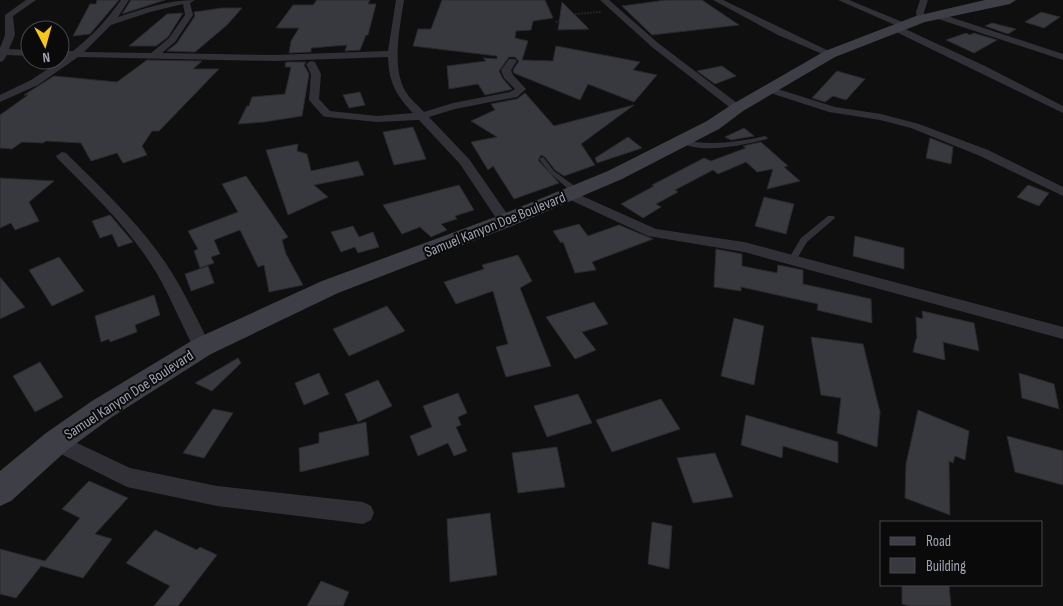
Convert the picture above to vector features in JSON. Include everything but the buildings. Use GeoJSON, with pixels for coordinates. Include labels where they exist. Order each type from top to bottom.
{"type":"FeatureCollection","features":[{"type":"Feature","properties":{"kind":"street"},"geometry":{"type":"LineString","coordinates":[[20,54],[2,55],[10,35],[4,13],[32,0]]}},
{"type":"Feature","properties":{"kind":"street"},"geometry":{"type":"LineString","coordinates":[[0,99],[54,71],[109,23],[125,0]]}},
{"type":"Feature","properties":{"kind":"street"},"geometry":{"type":"LineString","coordinates":[[400,0],[392,54],[394,76],[402,95],[465,162],[505,221]]}},
{"type":"Feature","properties":{"kind":"street"},"geometry":{"type":"LineString","coordinates":[[604,0],[654,45],[737,108]]}},
{"type":"Feature","properties":{"kind":"street"},"geometry":{"type":"LineString","coordinates":[[717,0],[781,33],[830,54]]}},
{"type":"Feature","properties":{"kind":"street"},"geometry":{"type":"LineString","coordinates":[[842,0],[915,17],[1063,57]]}},
{"type":"Feature","properties":{"kind":"street","name":"Samuel Kanyon Doe Boulevard"},"geometry":{"type":"LineString","coordinates":[[0,491],[56,442],[102,408],[202,347],[330,287],[574,193],[683,142],[713,125],[768,88],[830,54],[915,17],[1010,0]]}},
{"type":"Feature","properties":{"kind":"street"},"geometry":{"type":"LineString","coordinates":[[109,23],[147,10],[189,1],[189,15],[172,40],[153,56]]}},
{"type":"Feature","properties":{"kind":"street"},"geometry":{"type":"LineString","coordinates":[[915,17],[983,69],[1063,110]]}},
{"type":"Feature","properties":{"kind":"street"},"geometry":{"type":"LineString","coordinates":[[70,54],[274,58],[392,54]]}},
{"type":"Feature","properties":{"kind":"street"},"geometry":{"type":"LineString","coordinates":[[312,64],[316,74],[314,100],[327,114],[370,118],[422,116],[452,106],[514,95],[521,89],[508,76],[506,70],[512,61]]}},
{"type":"Feature","properties":{"kind":"street"},"geometry":{"type":"LineString","coordinates":[[768,88],[833,110],[881,117],[915,126],[984,153],[1063,192]]}},
{"type":"Feature","properties":{"kind":"street"},"geometry":{"type":"LineString","coordinates":[[62,156],[112,205],[154,257],[202,347]]}},
{"type":"Feature","properties":{"kind":"street"},"geometry":{"type":"LineString","coordinates":[[574,193],[653,233],[744,246],[1063,333]]}},
{"type":"Feature","properties":{"kind":"street"},"geometry":{"type":"LineString","coordinates":[[56,442],[127,477],[217,496],[363,513]]}},
{"type":"Feature","properties":{"kind":"lane"},"geometry":{"type":"LineString","coordinates":[[683,142],[700,146],[726,147],[764,138]]}},
{"type":"Feature","properties":{"kind":"lane"},"geometry":{"type":"LineString","coordinates":[[542,159],[552,172],[574,193]]}},
{"type":"Feature","properties":{"kind":"lane"},"geometry":{"type":"LineString","coordinates":[[792,260],[804,240],[831,218]]}},
{"type":"Feature","properties":{"kind":"path"},"geometry":{"type":"LineString","coordinates":[[556,22],[576,14],[617,12]]}}]}
